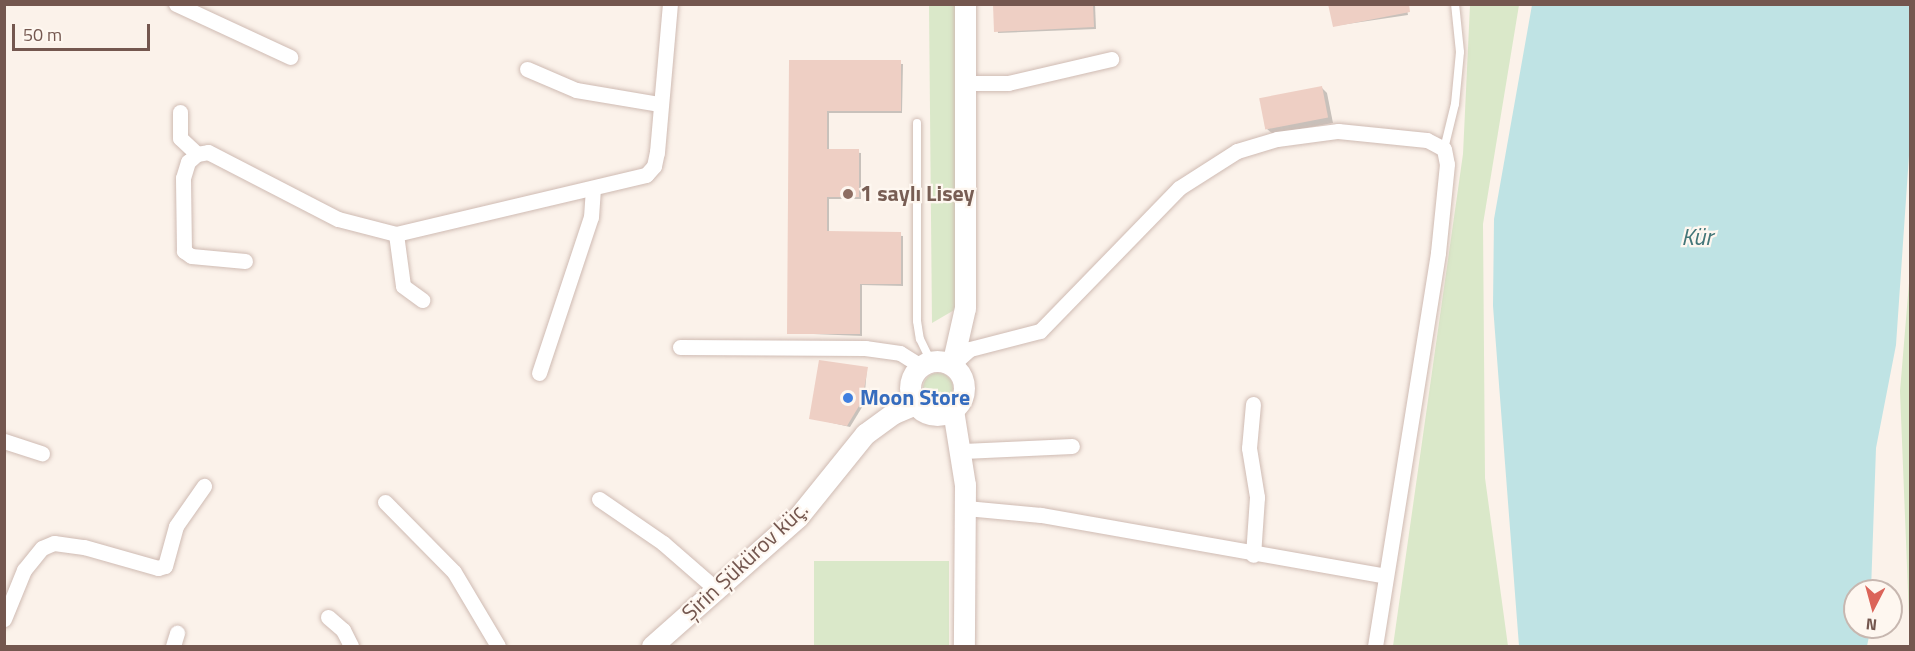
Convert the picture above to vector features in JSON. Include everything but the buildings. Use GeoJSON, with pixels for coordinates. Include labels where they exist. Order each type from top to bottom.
{"type":"FeatureCollection","features":[{"type":"Feature","properties":{"kind":"street"},"geometry":{"type":"LineString","coordinates":[[176,4],[290,57]]}},
{"type":"Feature","properties":{"kind":"street"},"geometry":{"type":"LineString","coordinates":[[245,261],[191,256],[184,251],[183,178],[188,162],[197,154],[208,152],[338,219],[396,234],[646,175],[654,166],[670,4]]}},
{"type":"Feature","properties":{"kind":"street"},"geometry":{"type":"LineString","coordinates":[[935,364],[965,308],[965,4]]}},
{"type":"Feature","properties":{"kind":"street"},"geometry":{"type":"LineString","coordinates":[[965,83],[1008,83],[1111,59]]}},
{"type":"Feature","properties":{"kind":"street"},"geometry":{"type":"LineString","coordinates":[[527,69],[576,90],[660,104]]}},
{"type":"Feature","properties":{"kind":"street"},"geometry":{"type":"LineString","coordinates":[[180,112],[180,138],[197,154]]}},
{"type":"Feature","properties":{"kind":"street"},"geometry":{"type":"LineString","coordinates":[[680,347],[865,348],[900,352],[935,364],[964,382],[964,393],[953,410],[933,415],[915,404],[910,384],[935,364],[970,350],[1040,331],[1179,188],[1237,151],[1277,139],[1338,130],[1426,140],[1444,149],[1447,164],[1438,253],[1375,646]]}},
{"type":"Feature","properties":{"kind":"street"},"geometry":{"type":"LineString","coordinates":[[539,373],[591,217],[593,188]]}},
{"type":"Feature","properties":{"kind":"street"},"geometry":{"type":"LineString","coordinates":[[396,234],[403,286],[422,300]]}},
{"type":"Feature","properties":{"kind":"street","name":"Şirin Şükürov küç."},"geometry":{"type":"LineString","coordinates":[[652,646],[798,517],[865,434],[894,413],[915,404]]}},
{"type":"Feature","properties":{"kind":"street"},"geometry":{"type":"LineString","coordinates":[[1253,404],[1249,448],[1257,497],[1253,555]]}},
{"type":"Feature","properties":{"kind":"street"},"geometry":{"type":"LineString","coordinates":[[953,410],[963,451],[966,508],[964,646]]}},
{"type":"Feature","properties":{"kind":"street"},"geometry":{"type":"LineString","coordinates":[[4,441],[42,453]]}},
{"type":"Feature","properties":{"kind":"street"},"geometry":{"type":"LineString","coordinates":[[963,451],[1072,446]]}},
{"type":"Feature","properties":{"kind":"street"},"geometry":{"type":"LineString","coordinates":[[4,619],[24,570],[42,548],[54,543],[84,547],[158,567],[165,566],[176,526],[204,486]]}},
{"type":"Feature","properties":{"kind":"street"},"geometry":{"type":"LineString","coordinates":[[599,499],[663,543],[717,590]]}},
{"type":"Feature","properties":{"kind":"street"},"geometry":{"type":"LineString","coordinates":[[385,502],[454,572],[498,646]]}},
{"type":"Feature","properties":{"kind":"street"},"geometry":{"type":"LineString","coordinates":[[966,508],[1041,515],[1253,555],[1386,576]]}},
{"type":"Feature","properties":{"kind":"street"},"geometry":{"type":"LineString","coordinates":[[328,617],[343,630],[351,646]]}},
{"type":"Feature","properties":{"kind":"lane"},"geometry":{"type":"LineString","coordinates":[[1444,149],[1455,104],[1460,52],[1460,24],[1455,4]]}},
{"type":"Feature","properties":{"kind":"lane"},"geometry":{"type":"LineString","coordinates":[[916,123],[917,321],[920,339],[935,364]]}},
{"type":"Feature","properties":{"kind":"green space"},"geometry":{"type":"Polygon","coordinates":[[[929,5],[956,5],[956,309],[932,323],[929,5]]]}},
{"type":"Feature","properties":{"kind":"green space"},"geometry":{"type":"Polygon","coordinates":[[[1470,5],[1519,5],[1483,224],[1485,478],[1508,646],[1393,646],[1463,154],[1470,5]]]}},
{"type":"Feature","properties":{"kind":"green space"},"geometry":{"type":"Polygon","coordinates":[[[1910,271],[1910,642],[1900,391],[1910,271]]]}},
{"type":"Feature","properties":{"kind":"green space"},"geometry":{"type":"Polygon","coordinates":[[[938,373],[944,374],[952,382],[952,394],[944,402],[938,403],[932,402],[924,394],[923,388],[924,382],[932,374],[938,373]]]}},
{"type":"Feature","properties":{"kind":"green space"},"geometry":{"type":"Polygon","coordinates":[[[814,561],[949,561],[949,646],[814,646],[814,561]]]}},
{"type":"Feature","properties":{"kind":"water","name":"Kür"},"geometry":{"type":"Polygon","coordinates":[[[1532,5],[1910,5],[1910,141],[1896,345],[1876,448],[1871,579],[1843,579],[1843,639],[1868,639],[1867,646],[1519,646],[1493,306],[1494,219],[1532,5]]]}},
{"type":"Feature","properties":{"kind":"place","name":"1 saylı Lisey"},"geometry":{"type":"Point","coordinates":[848,194]}},
{"type":"Feature","properties":{"kind":"place","name":"Moon Store"},"geometry":{"type":"Point","coordinates":[848,398]}}]}
